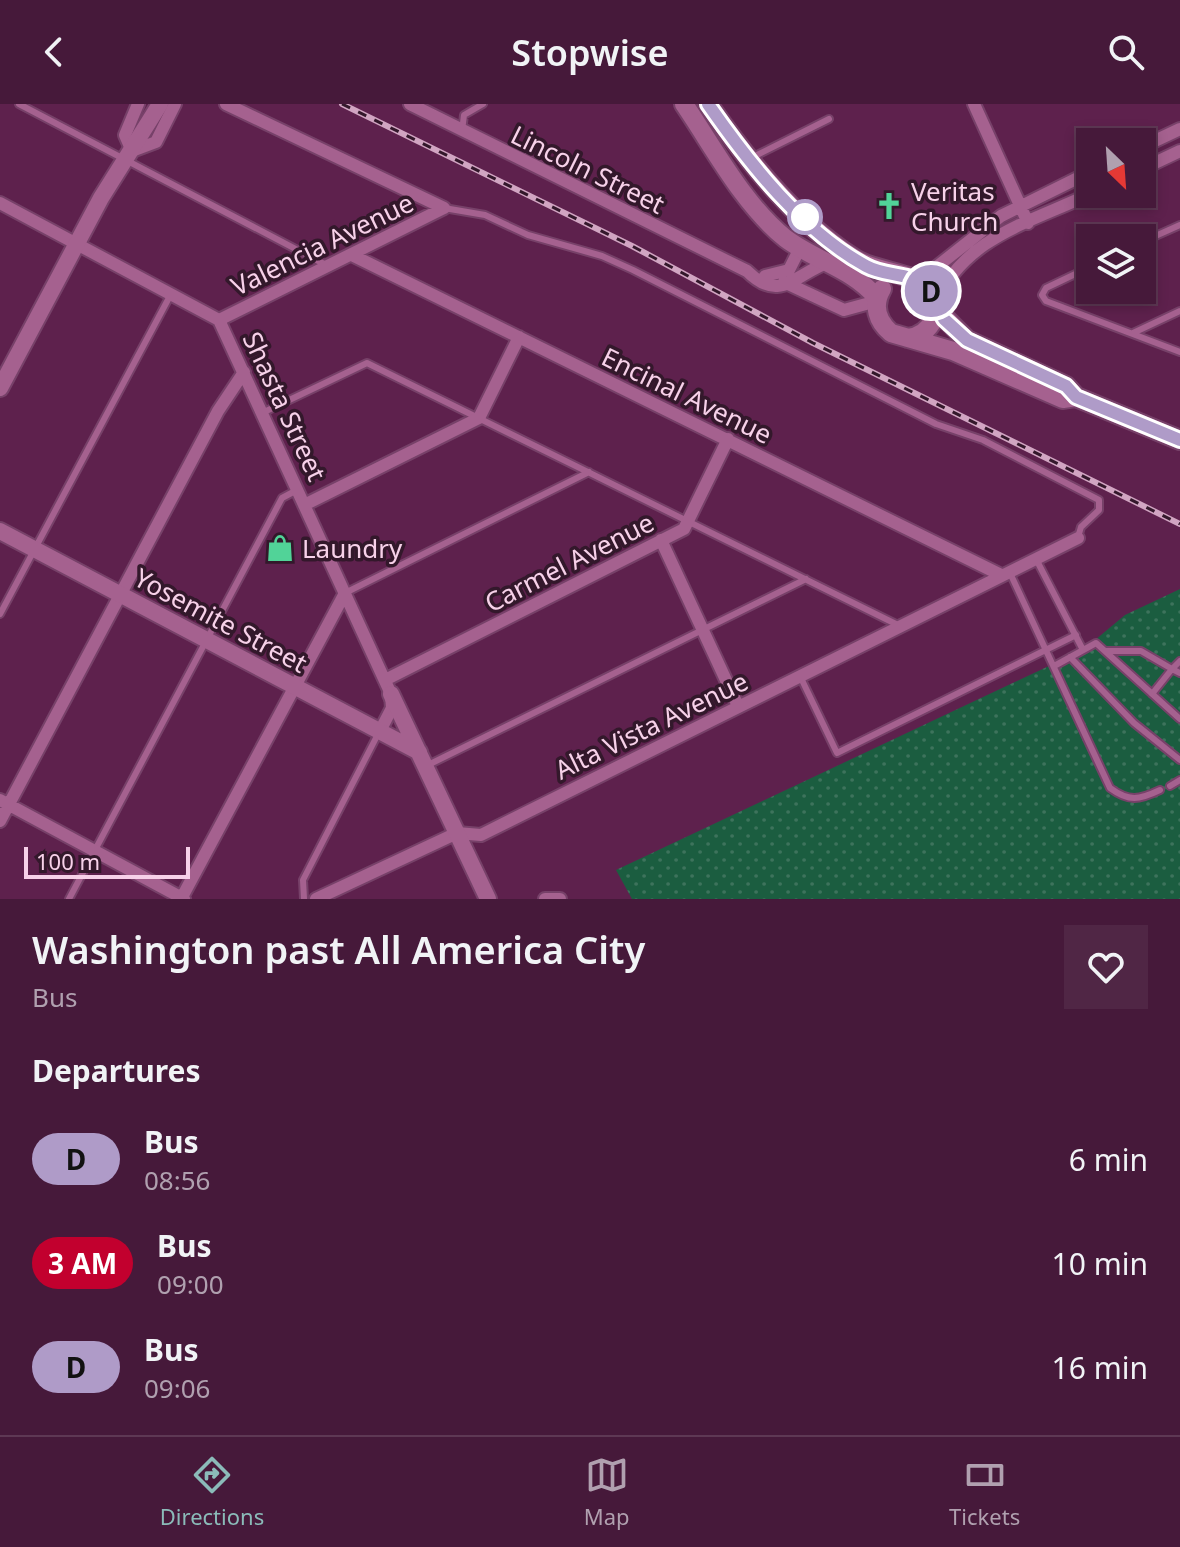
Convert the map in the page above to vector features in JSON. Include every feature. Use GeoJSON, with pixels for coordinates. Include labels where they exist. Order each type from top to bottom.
{"type":"FeatureCollection","features":[{"type":"Feature","properties":{"kind":"main road"},"geometry":{"type":"LineString","coordinates":[[684,104],[758,210],[777,231],[800,248],[850,273],[877,300]]}},
{"type":"Feature","properties":{"kind":"main road"},"geometry":{"type":"LineString","coordinates":[[708,104],[750,160],[833,244],[870,268],[912,279],[930,290],[936,306],[967,340],[1066,386],[1076,397],[1180,440]]}},
{"type":"Feature","properties":{"kind":"main road"},"geometry":{"type":"LineString","coordinates":[[912,279],[886,284],[877,300],[876,310],[883,327],[898,337],[953,351],[1063,399],[1076,397]]}},
{"type":"Feature","properties":{"kind":"main road"},"geometry":{"type":"LineString","coordinates":[[908,338],[928,328],[936,306]]}},
{"type":"Feature","properties":{"kind":"street"},"geometry":{"type":"LineString","coordinates":[[129,155],[125,135],[138,104]]}},
{"type":"Feature","properties":{"kind":"street"},"geometry":{"type":"LineString","coordinates":[[0,388],[76,244],[160,104]]}},
{"type":"Feature","properties":{"kind":"street"},"geometry":{"type":"LineString","coordinates":[[129,155],[156,142],[175,104]]}},
{"type":"Feature","properties":{"kind":"street"},"geometry":{"type":"LineString","coordinates":[[226,104],[444,208]]}},
{"type":"Feature","properties":{"kind":"street","name":"Lincoln Street"},"geometry":{"type":"LineString","coordinates":[[410,104],[747,271],[769,286],[778,288],[790,284]]}},
{"type":"Feature","properties":{"kind":"street"},"geometry":{"type":"LineString","coordinates":[[974,104],[1028,223]]}},
{"type":"Feature","properties":{"kind":"street"},"geometry":{"type":"LineString","coordinates":[[1156,140],[1180,129]]}},
{"type":"Feature","properties":{"kind":"street"},"geometry":{"type":"LineString","coordinates":[[1156,162],[1180,151]]}},
{"type":"Feature","properties":{"kind":"street"},"geometry":{"type":"LineString","coordinates":[[912,279],[984,227],[1020,205],[1076,179]]}},
{"type":"Feature","properties":{"kind":"street"},"geometry":{"type":"LineString","coordinates":[[936,306],[955,267],[983,244],[1076,201]]}},
{"type":"Feature","properties":{"kind":"street","name":"Shasta Street"},"geometry":{"type":"LineString","coordinates":[[0,203],[219,320],[488,899]]}},
{"type":"Feature","properties":{"kind":"street","name":"Valencia Avenue"},"geometry":{"type":"LineString","coordinates":[[219,320],[444,208]]}},
{"type":"Feature","properties":{"kind":"street"},"geometry":{"type":"LineString","coordinates":[[765,276],[789,270],[800,248]]}},
{"type":"Feature","properties":{"kind":"street","name":"Encinal Avenue"},"geometry":{"type":"LineString","coordinates":[[352,255],[1006,573]]}},
{"type":"Feature","properties":{"kind":"street"},"geometry":{"type":"LineString","coordinates":[[790,284],[810,269],[829,262]]}},
{"type":"Feature","properties":{"kind":"street","name":"Lincoln Street"},"geometry":{"type":"LineString","coordinates":[[747,271],[790,284],[844,310],[877,300]]}},
{"type":"Feature","properties":{"kind":"street"},"geometry":{"type":"LineString","coordinates":[[304,505],[479,418],[519,337]]}},
{"type":"Feature","properties":{"kind":"street"},"geometry":{"type":"LineString","coordinates":[[0,821],[4,802],[121,594],[218,411],[244,372]]}},
{"type":"Feature","properties":{"kind":"street","name":"Carmel Avenue"},"geometry":{"type":"LineString","coordinates":[[388,687],[684,529],[728,439]]}},
{"type":"Feature","properties":{"kind":"street","name":"Yosemite Street"},"geometry":{"type":"LineString","coordinates":[[0,531],[380,731],[422,759]]}},
{"type":"Feature","properties":{"kind":"street","name":"Alta Vista Avenue"},"geometry":{"type":"LineString","coordinates":[[316,899],[457,833],[481,835],[1078,538]]}},
{"type":"Feature","properties":{"kind":"street"},"geometry":{"type":"LineString","coordinates":[[661,540],[738,706]]}},
{"type":"Feature","properties":{"kind":"street"},"geometry":{"type":"LineString","coordinates":[[4,802],[182,899],[292,685],[345,593]]}},
{"type":"Feature","properties":{"kind":"street"},"geometry":{"type":"LineString","coordinates":[[380,731],[392,708],[388,687]]}},
{"type":"Feature","properties":{"kind":"street"},"geometry":{"type":"LineString","coordinates":[[545,899],[560,899]]}},
{"type":"Feature","properties":{"kind":"lane"},"geometry":{"type":"LineString","coordinates":[[19,104],[129,155],[328,266]]}},
{"type":"Feature","properties":{"kind":"lane"},"geometry":{"type":"LineString","coordinates":[[462,131],[464,115],[483,104]]}},
{"type":"Feature","properties":{"kind":"lane"},"geometry":{"type":"LineString","coordinates":[[750,160],[829,119]]}},
{"type":"Feature","properties":{"kind":"lane"},"geometry":{"type":"LineString","coordinates":[[444,208],[485,215],[528,235],[623,265],[936,424],[983,440],[1070,482],[1099,500],[1099,510],[1081,527],[1078,538]]}},
{"type":"Feature","properties":{"kind":"lane"},"geometry":{"type":"LineString","coordinates":[[1156,236],[1180,225]]}},
{"type":"Feature","properties":{"kind":"lane"},"geometry":{"type":"LineString","coordinates":[[1076,274],[1046,288],[1042,295],[1046,301],[1180,352]]}},
{"type":"Feature","properties":{"kind":"lane"},"geometry":{"type":"LineString","coordinates":[[0,614],[171,294]]}},
{"type":"Feature","properties":{"kind":"lane"},"geometry":{"type":"LineString","coordinates":[[1131,334],[1180,311]]}},
{"type":"Feature","properties":{"kind":"lane"},"geometry":{"type":"LineString","coordinates":[[262,413],[367,363],[900,626]]}},
{"type":"Feature","properties":{"kind":"lane"},"geometry":{"type":"LineString","coordinates":[[345,593],[589,472]]}},
{"type":"Feature","properties":{"kind":"lane"},"geometry":{"type":"LineString","coordinates":[[69,899],[282,498],[297,490]]}},
{"type":"Feature","properties":{"kind":"lane"},"geometry":{"type":"LineString","coordinates":[[1036,559],[1083,650]]}},
{"type":"Feature","properties":{"kind":"lane"},"geometry":{"type":"LineString","coordinates":[[1006,573],[1056,665],[1110,788],[1124,798],[1141,800],[1160,790]]}},
{"type":"Feature","properties":{"kind":"lane"},"geometry":{"type":"LineString","coordinates":[[422,759],[806,579]]}},
{"type":"Feature","properties":{"kind":"lane"},"geometry":{"type":"LineString","coordinates":[[800,676],[837,753],[1076,635]]}},
{"type":"Feature","properties":{"kind":"lane"},"geometry":{"type":"LineString","coordinates":[[1056,665],[1096,643],[1180,719]]}},
{"type":"Feature","properties":{"kind":"lane"},"geometry":{"type":"LineString","coordinates":[[1105,651],[1141,651],[1180,673]]}},
{"type":"Feature","properties":{"kind":"lane"},"geometry":{"type":"LineString","coordinates":[[1070,657],[1134,723],[1180,760]]}},
{"type":"Feature","properties":{"kind":"lane"},"geometry":{"type":"LineString","coordinates":[[1152,694],[1180,661]]}},
{"type":"Feature","properties":{"kind":"lane"},"geometry":{"type":"LineString","coordinates":[[304,899],[303,880],[380,731]]}},
{"type":"Feature","properties":{"kind":"lane"},"geometry":{"type":"LineString","coordinates":[[1170,786],[1180,780]]}},
{"type":"Feature","properties":{"kind":"green space"},"geometry":{"type":"Polygon","coordinates":[[[1180,589],[1180,899],[632,899],[616,870],[1083,650],[1125,615],[1180,589]]]}},
{"type":"Feature","properties":{"kind":"railway"},"geometry":{"type":"LineString","coordinates":[[342,104],[632,246],[813,343],[1180,524]]}},
{"type":"Feature","properties":{"kind":"bus line","name":"D"},"geometry":{"type":"LineString","coordinates":[[708,104],[735,142],[811,224],[833,244],[870,268],[920,280],[933,295],[936,309],[967,340],[1066,386],[1076,397],[1180,440]]}},
{"type":"Feature","properties":{"kind":"place","name":"Veritas Church"},"geometry":{"type":"Point","coordinates":[889,206]}},
{"type":"Feature","properties":{"kind":"place","name":"Laundry"},"geometry":{"type":"Point","coordinates":[280,548]}}]}
